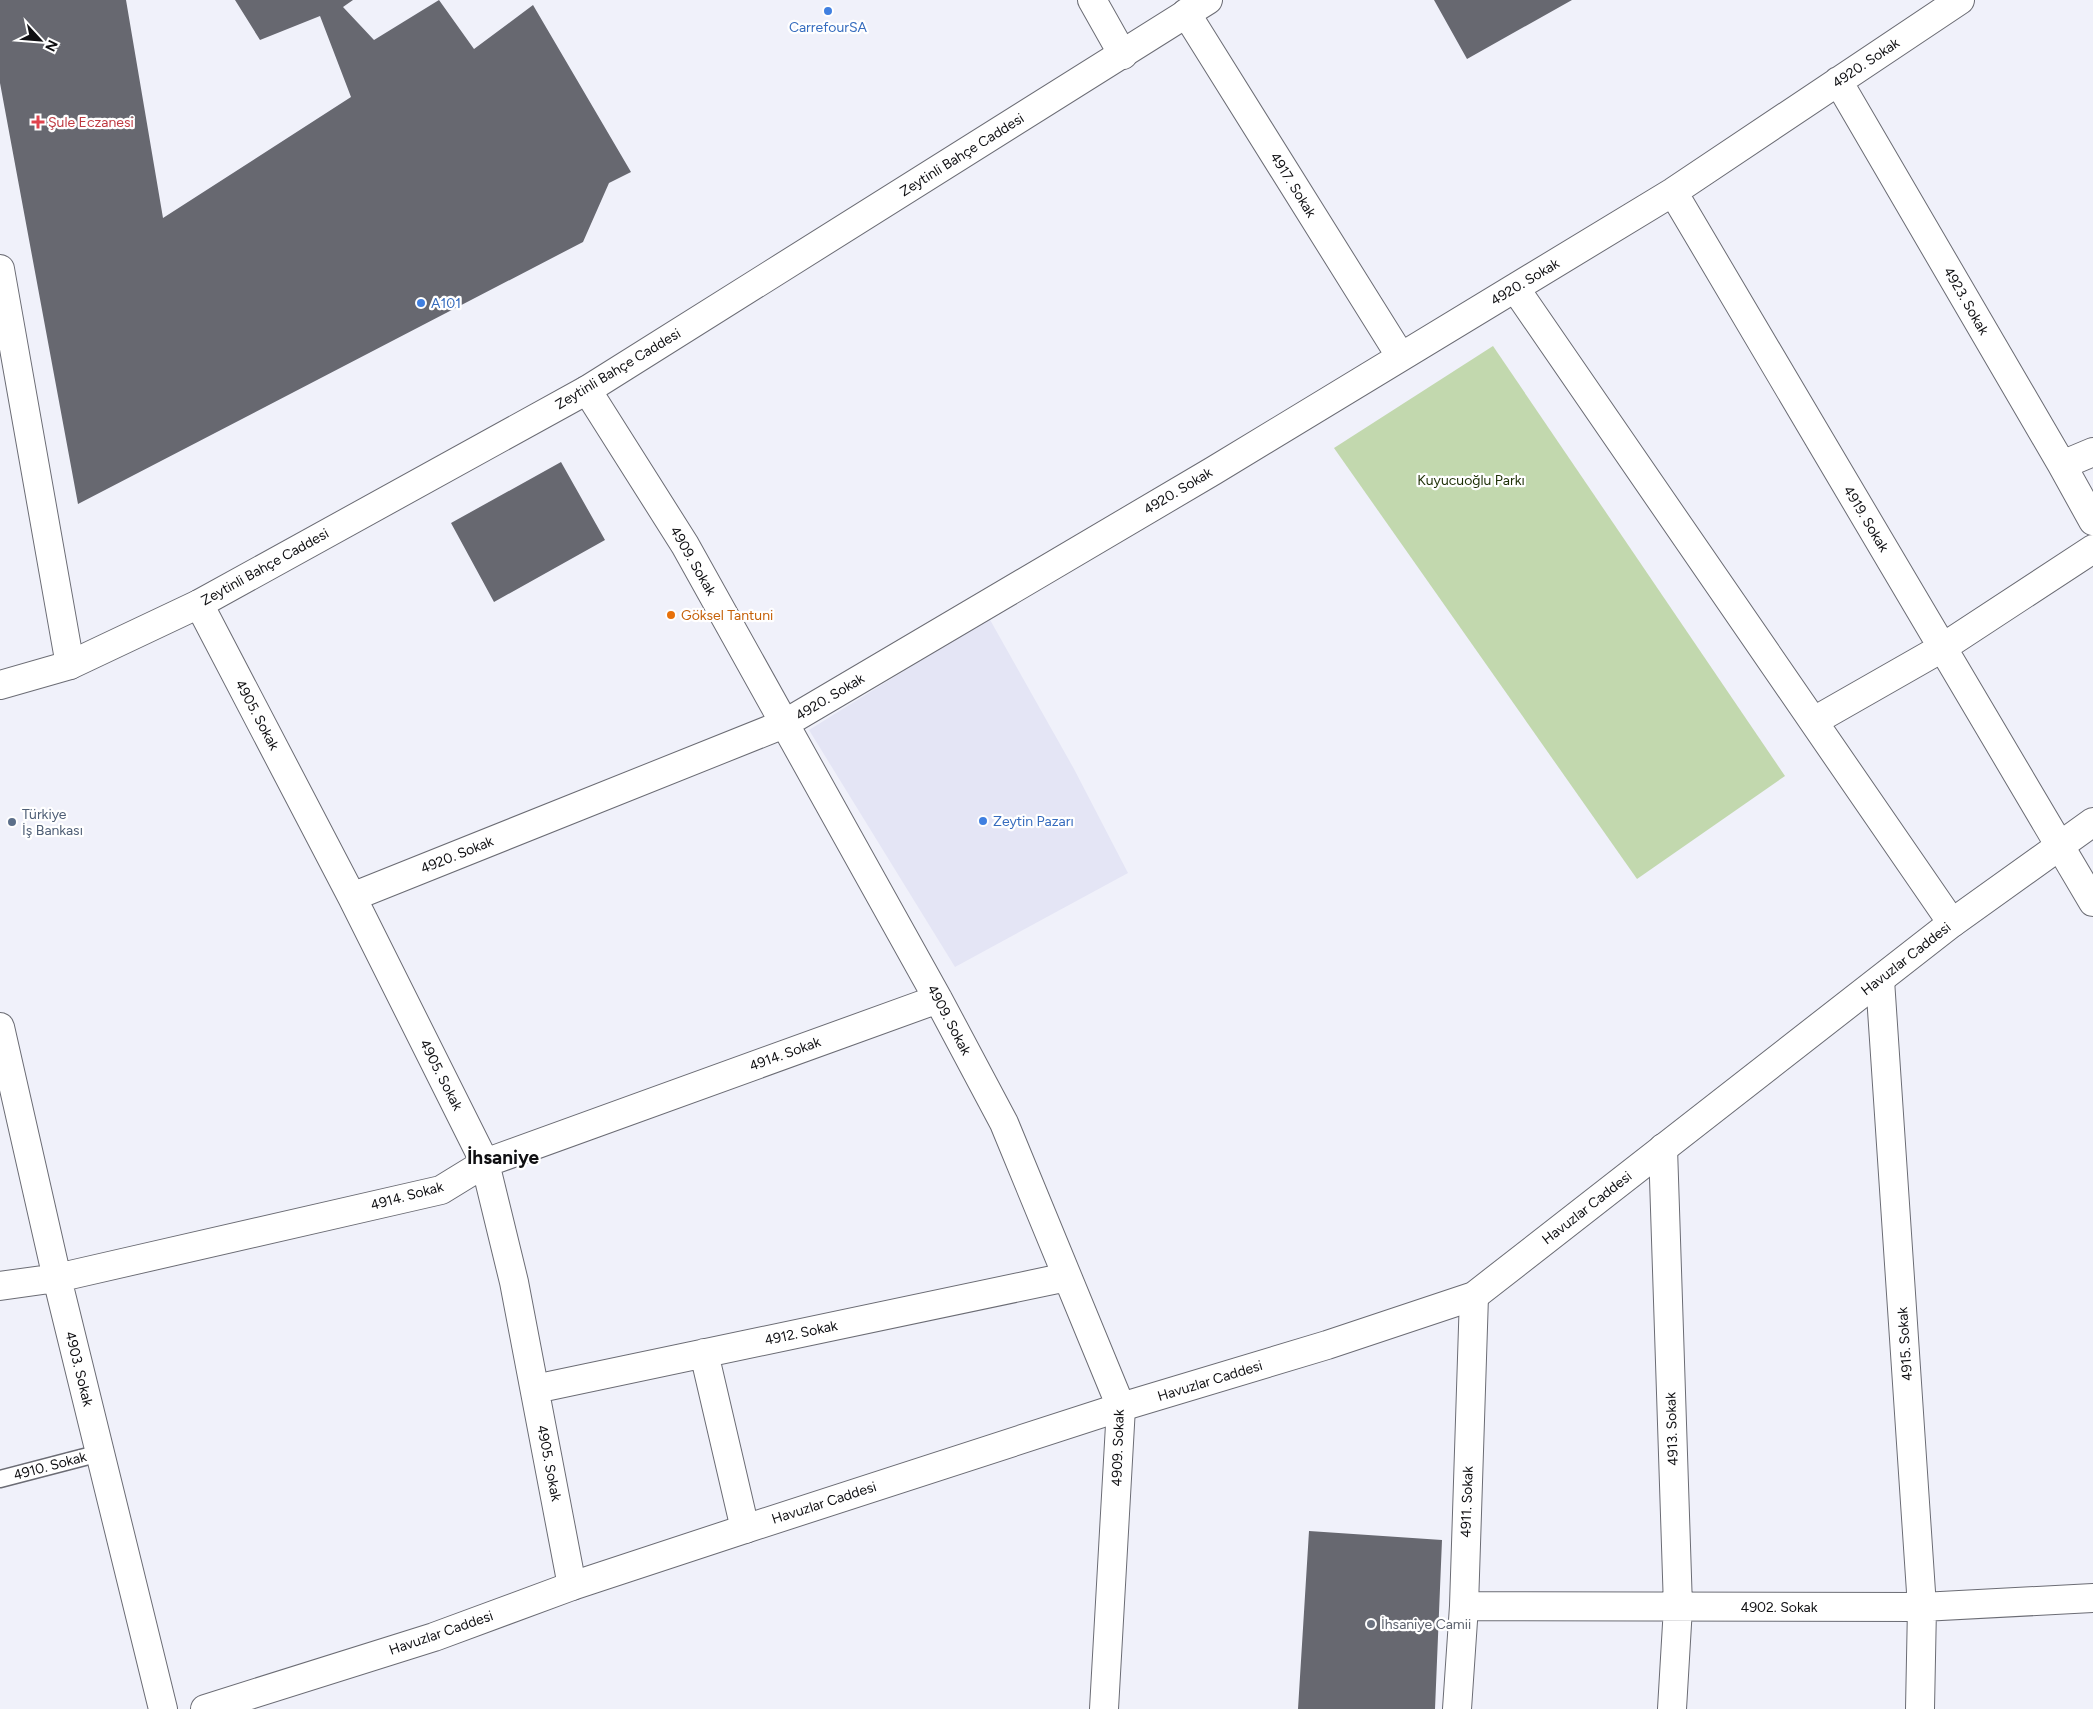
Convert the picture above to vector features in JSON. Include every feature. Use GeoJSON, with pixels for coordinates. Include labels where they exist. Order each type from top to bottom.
{"type":"FeatureCollection","features":[{"type":"Feature","properties":{"kind":"street"},"geometry":{"type":"LineString","coordinates":[[1092,0],[1123,55]]}},
{"type":"Feature","properties":{"kind":"street","name":"4920. Sokak"},"geometry":{"type":"LineString","coordinates":[[352,897],[784,724],[1213,471],[1673,192],[1960,0]]}},
{"type":"Feature","properties":{"kind":"street","name":"Zeytinli Bahçe Caddesi"},"geometry":{"type":"LineString","coordinates":[[0,685],[70,665],[199,604],[588,390],[1197,7]]}},
{"type":"Feature","properties":{"kind":"street","name":"4917. Sokak"},"geometry":{"type":"LineString","coordinates":[[1197,7],[1401,357]]}},
{"type":"Feature","properties":{"kind":"street","name":"4923. Sokak"},"geometry":{"type":"LineString","coordinates":[[1838,81],[2093,521]]}},
{"type":"Feature","properties":{"kind":"street","name":"4919. Sokak"},"geometry":{"type":"LineString","coordinates":[[1673,192],[2093,902]]}},
{"type":"Feature","properties":{"kind":"street"},"geometry":{"type":"LineString","coordinates":[[0,269],[70,665]]}},
{"type":"Feature","properties":{"kind":"street"},"geometry":{"type":"LineString","coordinates":[[1514,288],[1952,923]]}},
{"type":"Feature","properties":{"kind":"street","name":"4909. Sokak"},"geometry":{"type":"LineString","coordinates":[[588,390],[685,545],[938,999],[1004,1123],[1121,1407],[1104,1709]]}},
{"type":"Feature","properties":{"kind":"street"},"geometry":{"type":"LineString","coordinates":[[2062,465],[2093,452]]}},
{"type":"Feature","properties":{"kind":"street"},"geometry":{"type":"LineString","coordinates":[[1814,721],[1942,648],[2093,549]]}},
{"type":"Feature","properties":{"kind":"street","name":"4905. Sokak"},"geometry":{"type":"LineString","coordinates":[[199,604],[352,897],[485,1163],[514,1282],[572,1586]]}},
{"type":"Feature","properties":{"kind":"street","name":"Havuzlar Caddesi"},"geometry":{"type":"LineString","coordinates":[[206,1709],[434,1638],[572,1586],[745,1529],[1121,1407],[1327,1345],[1474,1296],[1952,923],[2093,822]]}},
{"type":"Feature","properties":{"kind":"street","name":"4915. Sokak"},"geometry":{"type":"LineString","coordinates":[[1880,980],[1922,1607],[1920,1709]]}},
{"type":"Feature","properties":{"kind":"street","name":"4914. Sokak"},"geometry":{"type":"LineString","coordinates":[[0,1286],[57,1278],[441,1190],[485,1163],[938,999]]}},
{"type":"Feature","properties":{"kind":"street","name":"4903. Sokak"},"geometry":{"type":"LineString","coordinates":[[0,1027],[57,1278],[163,1709]]}},
{"type":"Feature","properties":{"kind":"street","name":"4913. Sokak"},"geometry":{"type":"LineString","coordinates":[[1663,1148],[1678,1606],[1672,1709]]}},
{"type":"Feature","properties":{"kind":"street","name":"4912. Sokak"},"geometry":{"type":"LineString","coordinates":[[535,1389],[1067,1277]]}},
{"type":"Feature","properties":{"kind":"street","name":"4911. Sokak"},"geometry":{"type":"LineString","coordinates":[[1457,1709],[1464,1606],[1474,1296]]}},
{"type":"Feature","properties":{"kind":"street"},"geometry":{"type":"LineString","coordinates":[[704,1353],[745,1529]]}},
{"type":"Feature","properties":{"kind":"street","name":"4902. Sokak"},"geometry":{"type":"LineString","coordinates":[[1464,1606],[1922,1607],[2093,1598]]}},
{"type":"Feature","properties":{"kind":"lane","name":"4910. Sokak"},"geometry":{"type":"LineString","coordinates":[[0,1479],[100,1453]]}},
{"type":"Feature","properties":{"kind":"shaded area","name":"Zeytin Pazarı"},"geometry":{"type":"Polygon","coordinates":[[[989,618],[1074,769],[1128,873],[955,967],[809,730],[989,618]]]}},
{"type":"Feature","properties":{"kind":"green space","name":"Kuyucuoğlu Parkı"},"geometry":{"type":"Polygon","coordinates":[[[1493,346],[1785,776],[1637,879],[1334,448],[1493,346]]]}},
{"type":"Feature","properties":{"kind":"building"},"geometry":{"type":"Polygon","coordinates":[[[0,0],[126,0],[163,218],[351,97],[320,16],[260,40],[235,0],[353,0],[343,7],[374,40],[439,0],[474,49],[533,5],[631,172],[609,183],[583,242],[78,504],[0,83],[0,0]]]}},
{"type":"Feature","properties":{"kind":"building"},"geometry":{"type":"Polygon","coordinates":[[[1434,0],[1572,0],[1467,59],[1434,0]]]}},
{"type":"Feature","properties":{"kind":"building"},"geometry":{"type":"Polygon","coordinates":[[[561,462],[605,540],[494,602],[451,523],[561,462]]]}},
{"type":"Feature","properties":{"kind":"building","name":"İhsaniye Camii"},"geometry":{"type":"Polygon","coordinates":[[[1309,1531],[1442,1540],[1435,1709],[1298,1709],[1309,1531]]]}},
{"type":"Feature","properties":{"kind":"place","name":"CarrefourSA"},"geometry":{"type":"Point","coordinates":[828,11]}},
{"type":"Feature","properties":{"kind":"place","name":"Şule Eczanesi"},"geometry":{"type":"Point","coordinates":[38,122]}},
{"type":"Feature","properties":{"kind":"place","name":"A101"},"geometry":{"type":"Point","coordinates":[421,303]}},
{"type":"Feature","properties":{"kind":"place","name":"Göksel Tantuni"},"geometry":{"type":"Point","coordinates":[671,615]}},
{"type":"Feature","properties":{"kind":"place","name":"Zeytin Pazarı"},"geometry":{"type":"Point","coordinates":[983,821]}},
{"type":"Feature","properties":{"kind":"place","name":"Türkiye İş Bankası"},"geometry":{"type":"Point","coordinates":[12,822]}},
{"type":"Feature","properties":{"kind":"place","name":"İhsaniye Camii"},"geometry":{"type":"Point","coordinates":[1371,1624]}},
{"type":"Feature","properties":{"kind":"district","name":"İhsaniye"},"geometry":{"type":"Point","coordinates":[503,1157]}}]}
